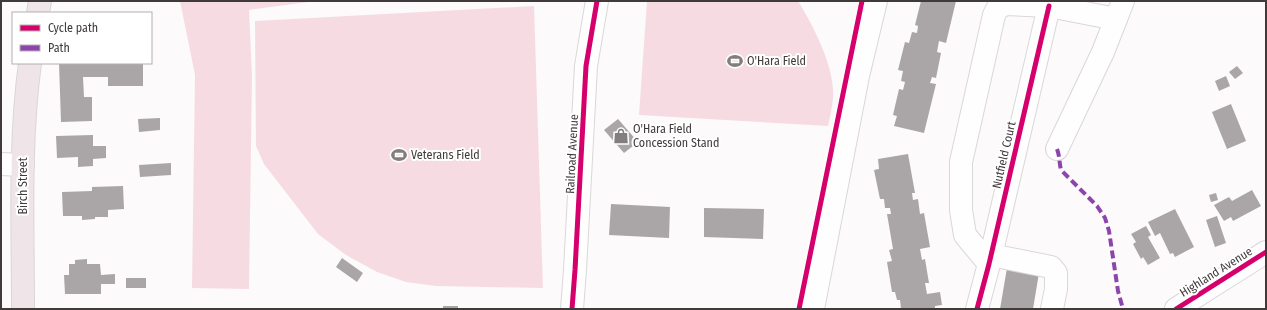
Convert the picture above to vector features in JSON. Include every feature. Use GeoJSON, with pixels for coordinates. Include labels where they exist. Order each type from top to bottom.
{"type":"FeatureCollection","features":[{"type":"Feature","properties":{"kind":"main road"},"geometry":{"type":"LineString","coordinates":[[38,12],[40,1]]}},
{"type":"Feature","properties":{"kind":"main road","name":"Birch Street"},"geometry":{"type":"LineString","coordinates":[[23,309],[23,165],[25,115],[30,64]]}},
{"type":"Feature","properties":{"kind":"street","name":"Railroad Avenue"},"geometry":{"type":"LineString","coordinates":[[572,309],[586,66],[597,1]]}},
{"type":"Feature","properties":{"kind":"street"},"geometry":{"type":"LineString","coordinates":[[813,309],[858,76],[876,1]]}},
{"type":"Feature","properties":{"kind":"street"},"geometry":{"type":"LineString","coordinates":[[1052,309],[1056,289],[1056,272],[1051,267],[990,260],[965,235],[961,210],[961,162],[994,15],[997,9],[1005,4],[1119,10],[1103,52],[1057,149]]}},
{"type":"Feature","properties":{"kind":"street","name":"Nutfield Court"},"geometry":{"type":"LineString","coordinates":[[977,309],[990,260],[1048,6]]}},
{"type":"Feature","properties":{"kind":"street"},"geometry":{"type":"LineString","coordinates":[[1,164],[23,165]]}},
{"type":"Feature","properties":{"kind":"street","name":"Highland Avenue"},"geometry":{"type":"LineString","coordinates":[[1176,309],[1266,252]]}},
{"type":"Feature","properties":{"kind":"shaded area"},"geometry":{"type":"Polygon","coordinates":[[[180,1],[316,1],[249,10],[252,76],[249,289],[192,288],[195,75],[180,1]]]}},
{"type":"Feature","properties":{"kind":"shaded area","name":"O'Hara Field"},"geometry":{"type":"Polygon","coordinates":[[[647,1],[798,1],[817,35],[831,74],[833,98],[828,126],[639,115],[647,1]]]}},
{"type":"Feature","properties":{"kind":"shaded area","name":"Veterans Field"},"geometry":{"type":"Polygon","coordinates":[[[534,6],[543,288],[436,286],[406,282],[377,272],[346,255],[318,234],[264,164],[256,146],[255,21],[534,6]]]}},
{"type":"Feature","properties":{"kind":"building"},"geometry":{"type":"Polygon","coordinates":[[[921,1],[956,1],[946,43],[939,41],[937,52],[941,53],[936,78],[932,77],[930,83],[936,84],[924,133],[894,126],[897,116],[893,115],[899,89],[903,90],[905,82],[901,81],[903,71],[898,70],[905,42],[909,43],[912,32],[917,33],[918,26],[915,25],[921,1]]]}},
{"type":"Feature","properties":{"kind":"building"},"geometry":{"type":"Polygon","coordinates":[[[59,64],[143,64],[143,86],[108,86],[108,77],[83,77],[84,97],[92,97],[92,121],[61,122],[59,64]]]}},
{"type":"Feature","properties":{"kind":"building"},"geometry":{"type":"Polygon","coordinates":[[[1237,66],[1243,73],[1235,79],[1229,72],[1237,66]]]}},
{"type":"Feature","properties":{"kind":"building"},"geometry":{"type":"Polygon","coordinates":[[[1226,76],[1230,86],[1219,91],[1215,81],[1226,76]]]}},
{"type":"Feature","properties":{"kind":"building"},"geometry":{"type":"Polygon","coordinates":[[[1231,104],[1246,141],[1227,149],[1212,112],[1231,104]]]}},
{"type":"Feature","properties":{"kind":"building"},"geometry":{"type":"Polygon","coordinates":[[[160,118],[160,130],[139,132],[138,119],[160,118]]]}},
{"type":"Feature","properties":{"kind":"building","name":"O'Hara Field Concession Stand"},"geometry":{"type":"Polygon","coordinates":[[[618,119],[638,142],[624,153],[604,130],[618,119]]]}},
{"type":"Feature","properties":{"kind":"building"},"geometry":{"type":"Polygon","coordinates":[[[93,135],[93,146],[106,146],[106,158],[93,159],[93,166],[78,167],[78,157],[57,158],[56,136],[93,135]]]}},
{"type":"Feature","properties":{"kind":"building"},"geometry":{"type":"Polygon","coordinates":[[[908,154],[915,193],[912,193],[913,200],[918,199],[920,214],[924,213],[930,247],[920,249],[922,260],[925,259],[929,283],[925,283],[927,294],[940,292],[942,305],[935,306],[935,309],[901,309],[900,300],[897,300],[895,292],[892,292],[887,262],[892,261],[889,250],[893,249],[887,214],[891,214],[890,208],[885,208],[884,199],[880,199],[874,170],[879,169],[878,159],[908,154]]]}},
{"type":"Feature","properties":{"kind":"building"},"geometry":{"type":"Polygon","coordinates":[[[171,163],[171,175],[140,177],[139,165],[171,163]]]}},
{"type":"Feature","properties":{"kind":"building"},"geometry":{"type":"Polygon","coordinates":[[[123,186],[124,209],[108,210],[108,217],[95,217],[95,219],[82,220],[82,216],[63,216],[62,192],[92,191],[92,187],[123,186]]]}},
{"type":"Feature","properties":{"kind":"building"},"geometry":{"type":"Polygon","coordinates":[[[1252,190],[1261,206],[1233,221],[1231,217],[1224,221],[1214,205],[1229,197],[1232,201],[1252,190]]]}},
{"type":"Feature","properties":{"kind":"building"},"geometry":{"type":"Polygon","coordinates":[[[1216,193],[1218,200],[1211,202],[1209,195],[1216,193]]]}},
{"type":"Feature","properties":{"kind":"building"},"geometry":{"type":"Polygon","coordinates":[[[611,204],[670,207],[669,238],[609,235],[611,204]]]}},
{"type":"Feature","properties":{"kind":"building"},"geometry":{"type":"Polygon","coordinates":[[[704,208],[764,209],[763,239],[704,237],[704,208]]]}},
{"type":"Feature","properties":{"kind":"building"},"geometry":{"type":"Polygon","coordinates":[[[1175,209],[1194,247],[1175,257],[1173,253],[1170,254],[1160,233],[1155,236],[1148,222],[1175,209]]]}},
{"type":"Feature","properties":{"kind":"building"},"geometry":{"type":"Polygon","coordinates":[[[1217,216],[1226,243],[1215,247],[1206,220],[1217,216]]]}},
{"type":"Feature","properties":{"kind":"building"},"geometry":{"type":"Polygon","coordinates":[[[1146,226],[1151,235],[1148,237],[1160,258],[1148,265],[1143,257],[1141,259],[1133,244],[1136,242],[1131,234],[1146,226]]]}},
{"type":"Feature","properties":{"kind":"building"},"geometry":{"type":"Polygon","coordinates":[[[342,258],[363,273],[357,282],[336,267],[342,258]]]}},
{"type":"Feature","properties":{"kind":"building"},"geometry":{"type":"Polygon","coordinates":[[[87,259],[87,264],[100,264],[101,275],[115,274],[115,284],[101,284],[101,294],[65,294],[64,275],[69,275],[69,264],[75,264],[75,260],[87,259]]]}},
{"type":"Feature","properties":{"kind":"building"},"geometry":{"type":"Polygon","coordinates":[[[1007,268],[1039,273],[1033,309],[1000,309],[1007,268]]]}},
{"type":"Feature","properties":{"kind":"building"},"geometry":{"type":"Polygon","coordinates":[[[126,278],[146,278],[146,288],[126,288],[126,278]]]}},
{"type":"Feature","properties":{"kind":"building"},"geometry":{"type":"Polygon","coordinates":[[[443,306],[458,306],[458,309],[443,309],[443,306]]]}},
{"type":"Feature","properties":{"kind":"marked path"},"geometry":{"type":"LineString","coordinates":[[1057,149],[1061,170],[1097,206],[1105,218],[1109,231],[1118,291],[1123,309]]}},
{"type":"Feature","properties":{"kind":"cycle path"},"geometry":{"type":"LineString","coordinates":[[572,309],[586,66],[597,1]]}},
{"type":"Feature","properties":{"kind":"cycle path"},"geometry":{"type":"LineString","coordinates":[[799,309],[862,1]]}},
{"type":"Feature","properties":{"kind":"cycle path"},"geometry":{"type":"LineString","coordinates":[[977,309],[989,264],[1049,6]]}},
{"type":"Feature","properties":{"kind":"cycle path"},"geometry":{"type":"LineString","coordinates":[[1176,309],[1266,252]]}},
{"type":"Feature","properties":{"kind":"place","name":"O'Hara Field"},"geometry":{"type":"Point","coordinates":[735,61]}},
{"type":"Feature","properties":{"kind":"place","name":"O'Hara Field Concession Stand"},"geometry":{"type":"Point","coordinates":[621,136]}},
{"type":"Feature","properties":{"kind":"place","name":"Veterans Field"},"geometry":{"type":"Point","coordinates":[399,155]}}]}
